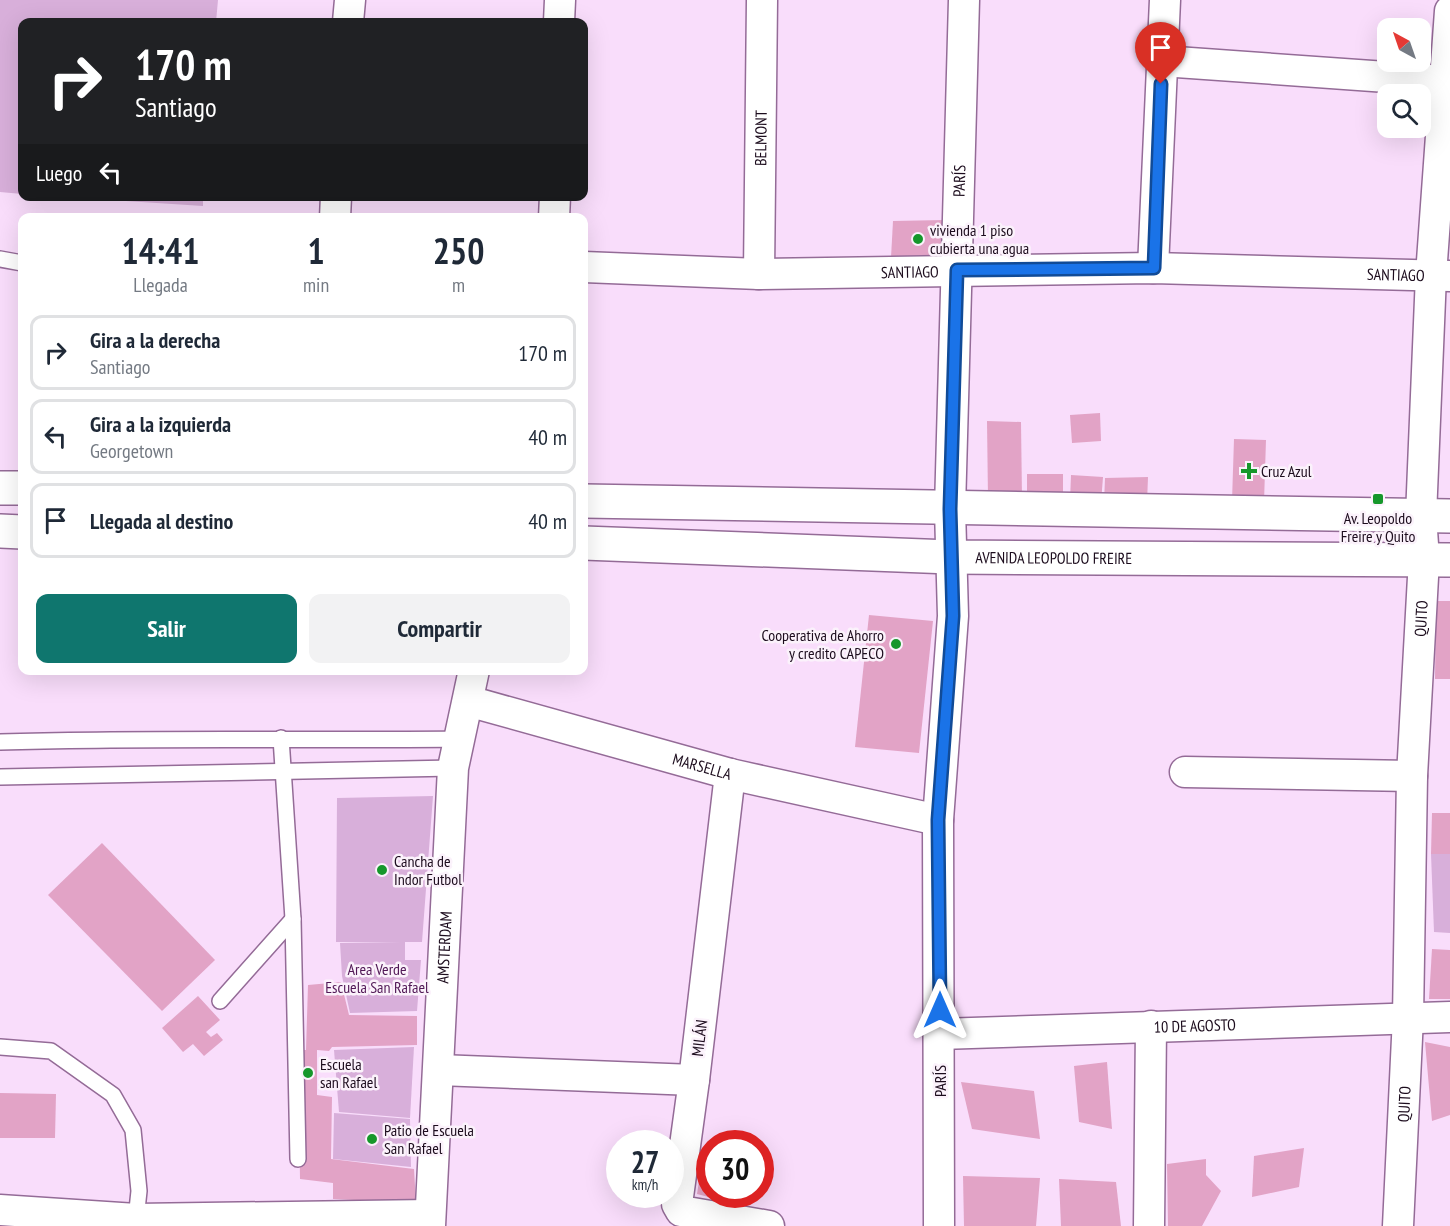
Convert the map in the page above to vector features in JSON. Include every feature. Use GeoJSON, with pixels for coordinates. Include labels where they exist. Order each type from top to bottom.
{"type":"FeatureCollection","features":[{"type":"Feature","properties":{"kind":"main road"},"geometry":{"type":"LineString","coordinates":[[0,488],[18,488]]}},
{"type":"Feature","properties":{"kind":"main road"},"geometry":{"type":"LineString","coordinates":[[588,501],[1436,516]]}},
{"type":"Feature","properties":{"kind":"main road"},"geometry":{"type":"LineString","coordinates":[[0,531],[18,532]]}},
{"type":"Feature","properties":{"kind":"main road","name":"AVENIDA LEOPOLDO FREIRE"},"geometry":{"type":"LineString","coordinates":[[588,543],[950,557],[1437,560]]}},
{"type":"Feature","properties":{"kind":"street"},"geometry":{"type":"LineString","coordinates":[[348,18],[350,0]]}},
{"type":"Feature","properties":{"kind":"street"},"geometry":{"type":"LineString","coordinates":[[559,18],[560,0]]}},
{"type":"Feature","properties":{"kind":"street","name":"BELMONT"},"geometry":{"type":"LineString","coordinates":[[759,274],[762,0]]}},
{"type":"Feature","properties":{"kind":"street","name":"PARÍS"},"geometry":{"type":"LineString","coordinates":[[939,1226],[938,820],[953,616],[950,509],[964,0]]}},
{"type":"Feature","properties":{"kind":"street"},"geometry":{"type":"LineString","coordinates":[[1154,268],[1165,0]]}},
{"type":"Feature","properties":{"kind":"street","name":"QUITO"},"geometry":{"type":"LineString","coordinates":[[1398,1226],[1408,1017],[1412,776],[1437,560],[1443,81],[1450,11]]}},
{"type":"Feature","properties":{"kind":"street"},"geometry":{"type":"LineString","coordinates":[[1162,61],[1443,81]]}},
{"type":"Feature","properties":{"kind":"street","name":"SANTIAGO"},"geometry":{"type":"LineString","coordinates":[[588,267],[759,274],[1154,268],[1441,275]]}},
{"type":"Feature","properties":{"kind":"street","name":"AMSTERDAM"},"geometry":{"type":"LineString","coordinates":[[430,1220],[453,768],[473,675]]}},
{"type":"Feature","properties":{"kind":"street","name":"MARSELLA"},"geometry":{"type":"LineString","coordinates":[[468,701],[730,774],[938,820]]}},
{"type":"Feature","properties":{"kind":"street"},"geometry":{"type":"LineString","coordinates":[[1185,772],[1412,776]]}},
{"type":"Feature","properties":{"kind":"street","name":"MILÁN"},"geometry":{"type":"LineString","coordinates":[[730,774],[678,1208],[681,1211],[769,1226]]}},
{"type":"Feature","properties":{"kind":"street","name":"10 DE AGOSTO"},"geometry":{"type":"LineString","coordinates":[[940,1034],[1450,1017]]}},
{"type":"Feature","properties":{"kind":"street"},"geometry":{"type":"LineString","coordinates":[[1149,1226],[1151,1026]]}},
{"type":"Feature","properties":{"kind":"street"},"geometry":{"type":"LineString","coordinates":[[439,1070],[694,1080]]}},
{"type":"Feature","properties":{"kind":"street"},"geometry":{"type":"LineString","coordinates":[[0,1210],[136,1222],[430,1220]]}},
{"type":"Feature","properties":{"kind":"lane"},"geometry":{"type":"LineString","coordinates":[[0,260],[18,262]]}},
{"type":"Feature","properties":{"kind":"lane"},"geometry":{"type":"LineString","coordinates":[[0,742],[281,738],[332,741],[458,739]]}},
{"type":"Feature","properties":{"kind":"lane"},"geometry":{"type":"LineString","coordinates":[[281,738],[293,919],[298,1159]]}},
{"type":"Feature","properties":{"kind":"lane"},"geometry":{"type":"LineString","coordinates":[[0,777],[453,768]]}},
{"type":"Feature","properties":{"kind":"lane"},"geometry":{"type":"LineString","coordinates":[[219,1001],[293,919]]}},
{"type":"Feature","properties":{"kind":"lane"},"geometry":{"type":"LineString","coordinates":[[0,1047],[51,1052],[113,1095],[133,1130],[139,1191],[136,1222]]}},
{"type":"Feature","properties":{"kind":"green space"},"geometry":{"type":"Polygon","coordinates":[[[0,0],[218,0],[216,18],[18,18],[18,194],[0,192],[0,0]]]}},
{"type":"Feature","properties":{"kind":"green space"},"geometry":{"type":"Polygon","coordinates":[[[126,201],[203,201],[203,206],[126,201]]]}},
{"type":"Feature","properties":{"kind":"green space","name":"Cancha de Indor Futbol"},"geometry":{"type":"Polygon","coordinates":[[[433,796],[422,942],[405,942],[405,960],[421,960],[417,1011],[350,1013],[342,976],[340,943],[401,942],[336,942],[337,798],[433,796]]]}},
{"type":"Feature","properties":{"kind":"green space"},"geometry":{"type":"Polygon","coordinates":[[[1431,854],[1450,854],[1450,933],[1434,932],[1431,854]]]}},
{"type":"Feature","properties":{"kind":"green space"},"geometry":{"type":"Polygon","coordinates":[[[414,1047],[410,1118],[339,1112],[334,1050],[414,1047]]]}},
{"type":"Feature","properties":{"kind":"green space","name":"Patio de Escuela San Rafael"},"geometry":{"type":"Polygon","coordinates":[[[334,1113],[410,1119],[411,1167],[333,1159],[334,1113]]]}},
{"type":"Feature","properties":{"kind":"building","name":"vivienda 1 piso cubierta una agua"},"geometry":{"type":"Polygon","coordinates":[[[944,220],[945,257],[891,258],[893,221],[944,220]]]}},
{"type":"Feature","properties":{"kind":"building"},"geometry":{"type":"Polygon","coordinates":[[[1100,413],[1101,441],[1072,443],[1070,415],[1100,413]]]}},
{"type":"Feature","properties":{"kind":"building"},"geometry":{"type":"Polygon","coordinates":[[[987,421],[1021,422],[1022,498],[988,499],[987,421]]]}},
{"type":"Feature","properties":{"kind":"building"},"geometry":{"type":"Polygon","coordinates":[[[1234,439],[1266,440],[1264,502],[1232,501],[1234,439]]]}},
{"type":"Feature","properties":{"kind":"building"},"geometry":{"type":"Polygon","coordinates":[[[1027,474],[1063,474],[1063,500],[1027,500],[1027,474]]]}},
{"type":"Feature","properties":{"kind":"building"},"geometry":{"type":"Polygon","coordinates":[[[1071,475],[1103,477],[1101,503],[1070,501],[1071,475]]]}},
{"type":"Feature","properties":{"kind":"building"},"geometry":{"type":"Polygon","coordinates":[[[1148,477],[1147,503],[1104,503],[1105,478],[1148,477]]]}},
{"type":"Feature","properties":{"kind":"building"},"geometry":{"type":"Polygon","coordinates":[[[1436,601],[1450,601],[1450,679],[1435,679],[1436,601]]]}},
{"type":"Feature","properties":{"kind":"building"},"geometry":{"type":"Polygon","coordinates":[[[869,615],[933,621],[919,753],[855,747],[869,615]]]}},
{"type":"Feature","properties":{"kind":"building"},"geometry":{"type":"Polygon","coordinates":[[[1432,813],[1450,813],[1450,854],[1431,854],[1432,813]]]}},
{"type":"Feature","properties":{"kind":"building"},"geometry":{"type":"Polygon","coordinates":[[[102,843],[215,960],[162,1011],[48,895],[102,843]]]}},
{"type":"Feature","properties":{"kind":"building"},"geometry":{"type":"Polygon","coordinates":[[[1432,949],[1450,950],[1450,999],[1429,999],[1432,949]]]}},
{"type":"Feature","properties":{"kind":"building","name":"Escuela san Rafael"},"geometry":{"type":"Polygon","coordinates":[[[341,982],[349,1015],[417,1016],[417,1045],[332,1047],[329,1051],[317,1050],[317,1095],[332,1097],[331,1159],[414,1169],[416,1203],[333,1199],[333,1183],[300,1179],[298,1050],[306,1050],[308,985],[341,982]]]}},
{"type":"Feature","properties":{"kind":"building"},"geometry":{"type":"Polygon","coordinates":[[[198,996],[220,1020],[206,1032],[211,1037],[217,1033],[223,1040],[204,1056],[193,1044],[183,1052],[162,1028],[198,996]]]}},
{"type":"Feature","properties":{"kind":"building"},"geometry":{"type":"Polygon","coordinates":[[[1425,1042],[1450,1047],[1450,1115],[1432,1121],[1425,1042]]]}},
{"type":"Feature","properties":{"kind":"building"},"geometry":{"type":"Polygon","coordinates":[[[1107,1062],[1112,1129],[1079,1122],[1074,1066],[1107,1062]]]}},
{"type":"Feature","properties":{"kind":"building"},"geometry":{"type":"Polygon","coordinates":[[[961,1082],[1034,1091],[1040,1139],[972,1129],[961,1082]]]}},
{"type":"Feature","properties":{"kind":"building"},"geometry":{"type":"Polygon","coordinates":[[[0,1093],[56,1094],[55,1138],[0,1138],[0,1093]]]}},
{"type":"Feature","properties":{"kind":"building"},"geometry":{"type":"Polygon","coordinates":[[[1304,1148],[1299,1187],[1252,1197],[1254,1156],[1304,1148]]]}},
{"type":"Feature","properties":{"kind":"building"},"geometry":{"type":"Polygon","coordinates":[[[1206,1159],[1206,1175],[1221,1191],[1202,1226],[1168,1226],[1167,1164],[1206,1159]]]}},
{"type":"Feature","properties":{"kind":"building"},"geometry":{"type":"Polygon","coordinates":[[[963,1176],[1040,1178],[1036,1226],[964,1226],[963,1176]]]}},
{"type":"Feature","properties":{"kind":"building"},"geometry":{"type":"Polygon","coordinates":[[[1059,1179],[1116,1182],[1121,1226],[1061,1226],[1059,1179]]]}},
{"type":"Feature","properties":{"kind":"place","name":"vivienda 1 piso cubierta una agua"},"geometry":{"type":"Point","coordinates":[918,239]}},
{"type":"Feature","properties":{"kind":"place","name":"Cruz Azul"},"geometry":{"type":"Point","coordinates":[1249,471]}},
{"type":"Feature","properties":{"kind":"place","name":"Av. Leopoldo Freire y Quito"},"geometry":{"type":"Point","coordinates":[1378,499]}},
{"type":"Feature","properties":{"kind":"place","name":"Cooperativa de Ahorro y credito CAPECO"},"geometry":{"type":"Point","coordinates":[896,644]}},
{"type":"Feature","properties":{"kind":"place","name":"Cancha de Indor Futbol"},"geometry":{"type":"Point","coordinates":[382,870]}},
{"type":"Feature","properties":{"kind":"place","name":"Escuela san Rafael"},"geometry":{"type":"Point","coordinates":[308,1073]}},
{"type":"Feature","properties":{"kind":"place","name":"Patio de Escuela San Rafael"},"geometry":{"type":"Point","coordinates":[372,1139]}},
{"type":"Feature","properties":{"kind":"route"},"geometry":{"type":"LineString","coordinates":[[940,1010],[938,820],[953,616],[950,509],[957,270],[1154,268],[1161,84]]}},
{"type":"Feature","properties":{"kind":"park label","name":"Area Verde Escuela San Rafael"},"geometry":{"type":"Point","coordinates":[377,978]}}]}
